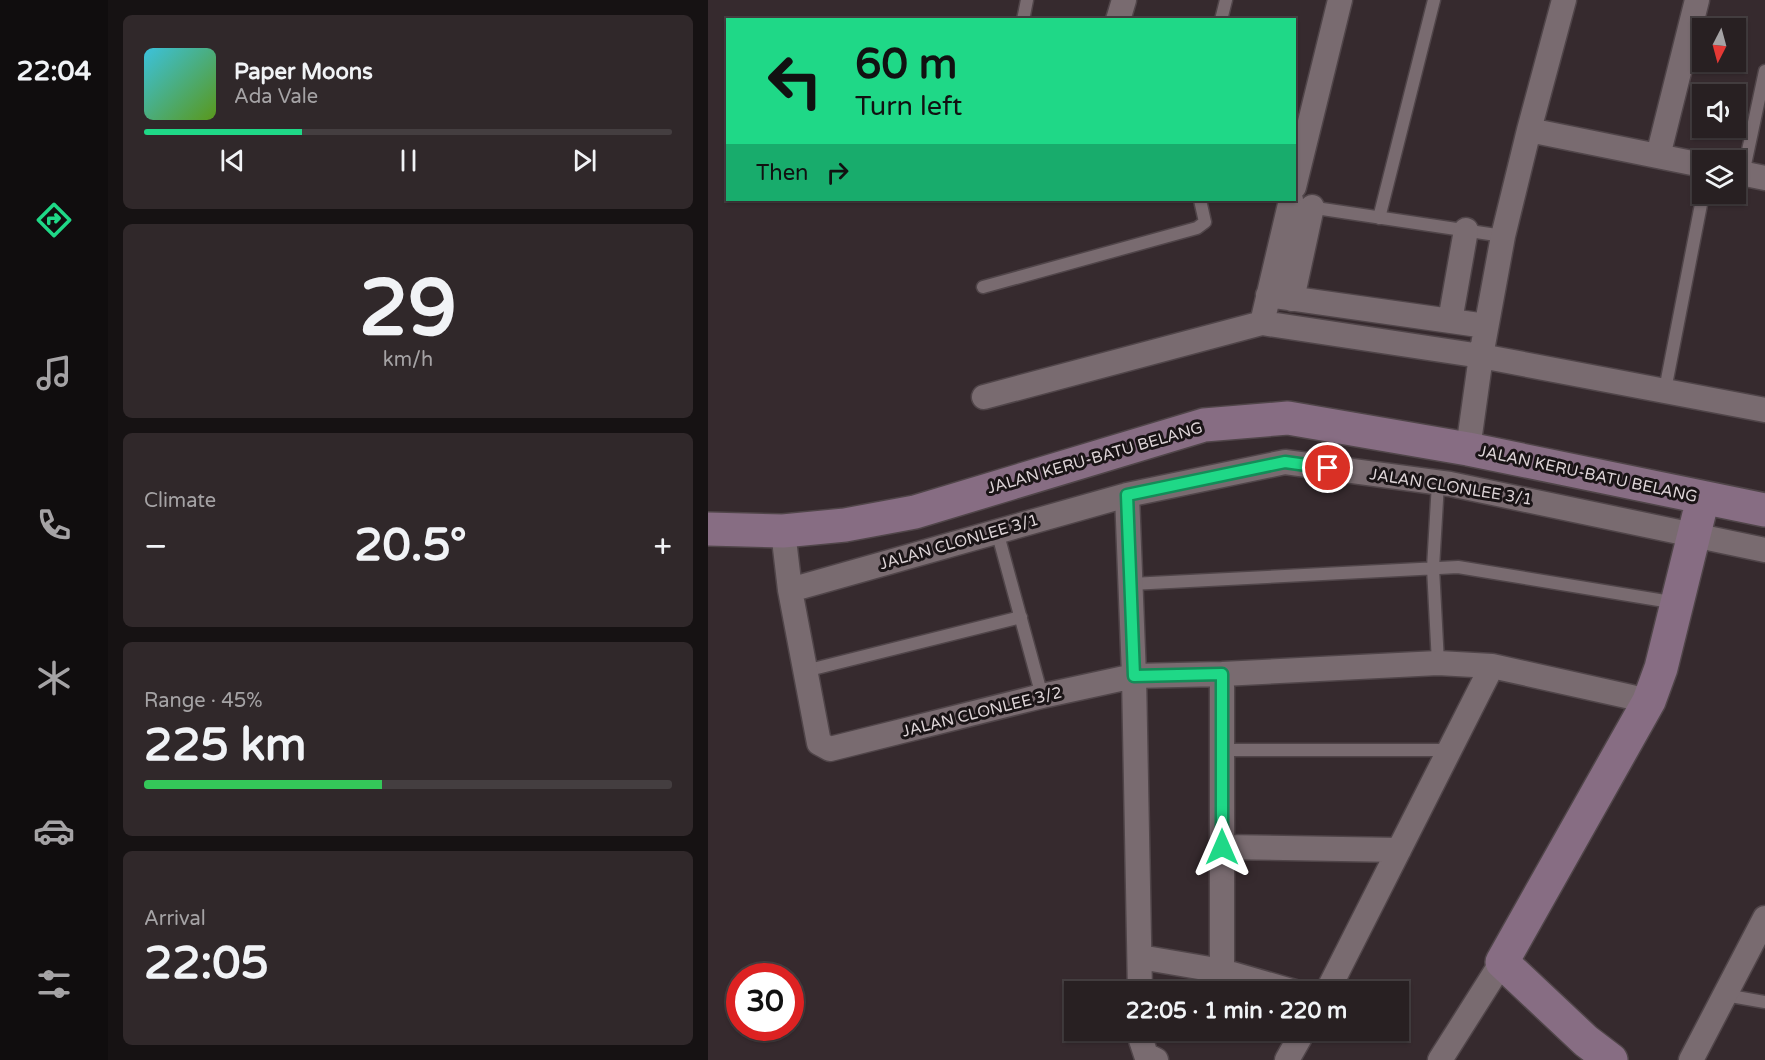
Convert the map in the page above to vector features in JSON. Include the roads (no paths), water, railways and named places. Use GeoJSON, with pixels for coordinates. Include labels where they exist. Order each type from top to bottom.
{"type":"FeatureCollection","features":[{"type":"Feature","properties":{"kind":"street"},"geometry":{"type":"LineString","coordinates":[[1119,18],[1124,0]]}},
{"type":"Feature","properties":{"kind":"street"},"geometry":{"type":"LineString","coordinates":[[1262,323],[1280,297],[1297,199],[1298,156],[1340,0]]}},
{"type":"Feature","properties":{"kind":"street"},"geometry":{"type":"LineString","coordinates":[[1444,483],[1461,448],[1503,236],[1564,0]]}},
{"type":"Feature","properties":{"kind":"street"},"geometry":{"type":"LineString","coordinates":[[1658,156],[1697,0]]}},
{"type":"Feature","properties":{"kind":"street"},"geometry":{"type":"LineString","coordinates":[[1529,130],[1692,163]]}},
{"type":"Feature","properties":{"kind":"street"},"geometry":{"type":"LineString","coordinates":[[1450,321],[1466,230]]}},
{"type":"Feature","properties":{"kind":"street"},"geometry":{"type":"LineString","coordinates":[[1280,297],[1486,326]]}},
{"type":"Feature","properties":{"kind":"street"},"geometry":{"type":"LineString","coordinates":[[984,397],[1262,323],[1481,356],[1765,410]]}},
{"type":"Feature","properties":{"kind":"street","name":"JALAN KERU-BATU BELANG"},"geometry":{"type":"LineString","coordinates":[[708,529],[783,531],[845,525],[915,512],[1204,425],[1288,418],[1461,448],[1765,510]]}},
{"type":"Feature","properties":{"kind":"street","name":"JALAN CLONLEE 3/1"},"geometry":{"type":"LineString","coordinates":[[790,590],[1127,495],[1285,462],[1444,483],[1765,549]]}},
{"type":"Feature","properties":{"kind":"street"},"geometry":{"type":"LineString","coordinates":[[1127,495],[1134,676],[1140,981]]}},
{"type":"Feature","properties":{"kind":"street"},"geometry":{"type":"LineString","coordinates":[[1440,1060],[1502,962],[1649,701],[1661,668],[1703,498]]}},
{"type":"Feature","properties":{"kind":"street"},"geometry":{"type":"LineString","coordinates":[[783,531],[790,590],[805,671]]}},
{"type":"Feature","properties":{"kind":"street","name":"JALAN CLONLEE 3/2"},"geometry":{"type":"LineString","coordinates":[[805,671],[819,743],[830,749],[1042,696],[1134,676],[1438,663],[1492,666],[1649,701]]}},
{"type":"Feature","properties":{"kind":"street"},"geometry":{"type":"LineString","coordinates":[[1333,981],[1492,666]]}},
{"type":"Feature","properties":{"kind":"street"},"geometry":{"type":"LineString","coordinates":[[1222,674],[1222,970]]}},
{"type":"Feature","properties":{"kind":"street"},"geometry":{"type":"LineString","coordinates":[[1222,847],[1399,850]]}},
{"type":"Feature","properties":{"kind":"street"},"geometry":{"type":"LineString","coordinates":[[1691,1060],[1765,918]]}},
{"type":"Feature","properties":{"kind":"street"},"geometry":{"type":"LineString","coordinates":[[1140,957],[1222,970],[1258,981]]}},
{"type":"Feature","properties":{"kind":"street"},"geometry":{"type":"LineString","coordinates":[[1502,962],[1591,1054]]}},
{"type":"Feature","properties":{"kind":"street"},"geometry":{"type":"LineString","coordinates":[[1141,1041],[1146,1055],[1156,1060]]}},
{"type":"Feature","properties":{"kind":"street"},"geometry":{"type":"LineString","coordinates":[[1287,1060],[1298,1041]]}},
{"type":"Feature","properties":{"kind":"lane"},"geometry":{"type":"LineString","coordinates":[[1023,18],[1027,0]]}},
{"type":"Feature","properties":{"kind":"lane"},"geometry":{"type":"LineString","coordinates":[[1222,18],[1226,0]]}},
{"type":"Feature","properties":{"kind":"lane"},"geometry":{"type":"LineString","coordinates":[[1379,218],[1434,0]]}},
{"type":"Feature","properties":{"kind":"lane"},"geometry":{"type":"LineString","coordinates":[[1748,175],[1765,71]]}},
{"type":"Feature","properties":{"kind":"lane"},"geometry":{"type":"LineString","coordinates":[[1297,199],[1379,218],[1503,236]]}},
{"type":"Feature","properties":{"kind":"lane"},"geometry":{"type":"LineString","coordinates":[[983,287],[1197,228],[1204,222],[1200,201]]}},
{"type":"Feature","properties":{"kind":"lane"},"geometry":{"type":"LineString","coordinates":[[1665,390],[1701,204]]}},
{"type":"Feature","properties":{"kind":"lane"},"geometry":{"type":"LineString","coordinates":[[1438,663],[1433,568],[1444,483]]}},
{"type":"Feature","properties":{"kind":"lane"},"geometry":{"type":"LineString","coordinates":[[997,531],[1042,696]]}},
{"type":"Feature","properties":{"kind":"lane"},"geometry":{"type":"LineString","coordinates":[[1131,584],[1458,567],[1678,603]]}},
{"type":"Feature","properties":{"kind":"lane"},"geometry":{"type":"LineString","coordinates":[[805,671],[1021,617]]}},
{"type":"Feature","properties":{"kind":"lane"},"geometry":{"type":"LineString","coordinates":[[1222,750],[1451,750]]}},
{"type":"Feature","properties":{"kind":"lane"},"geometry":{"type":"LineString","coordinates":[[1725,995],[1765,1002]]}}]}
